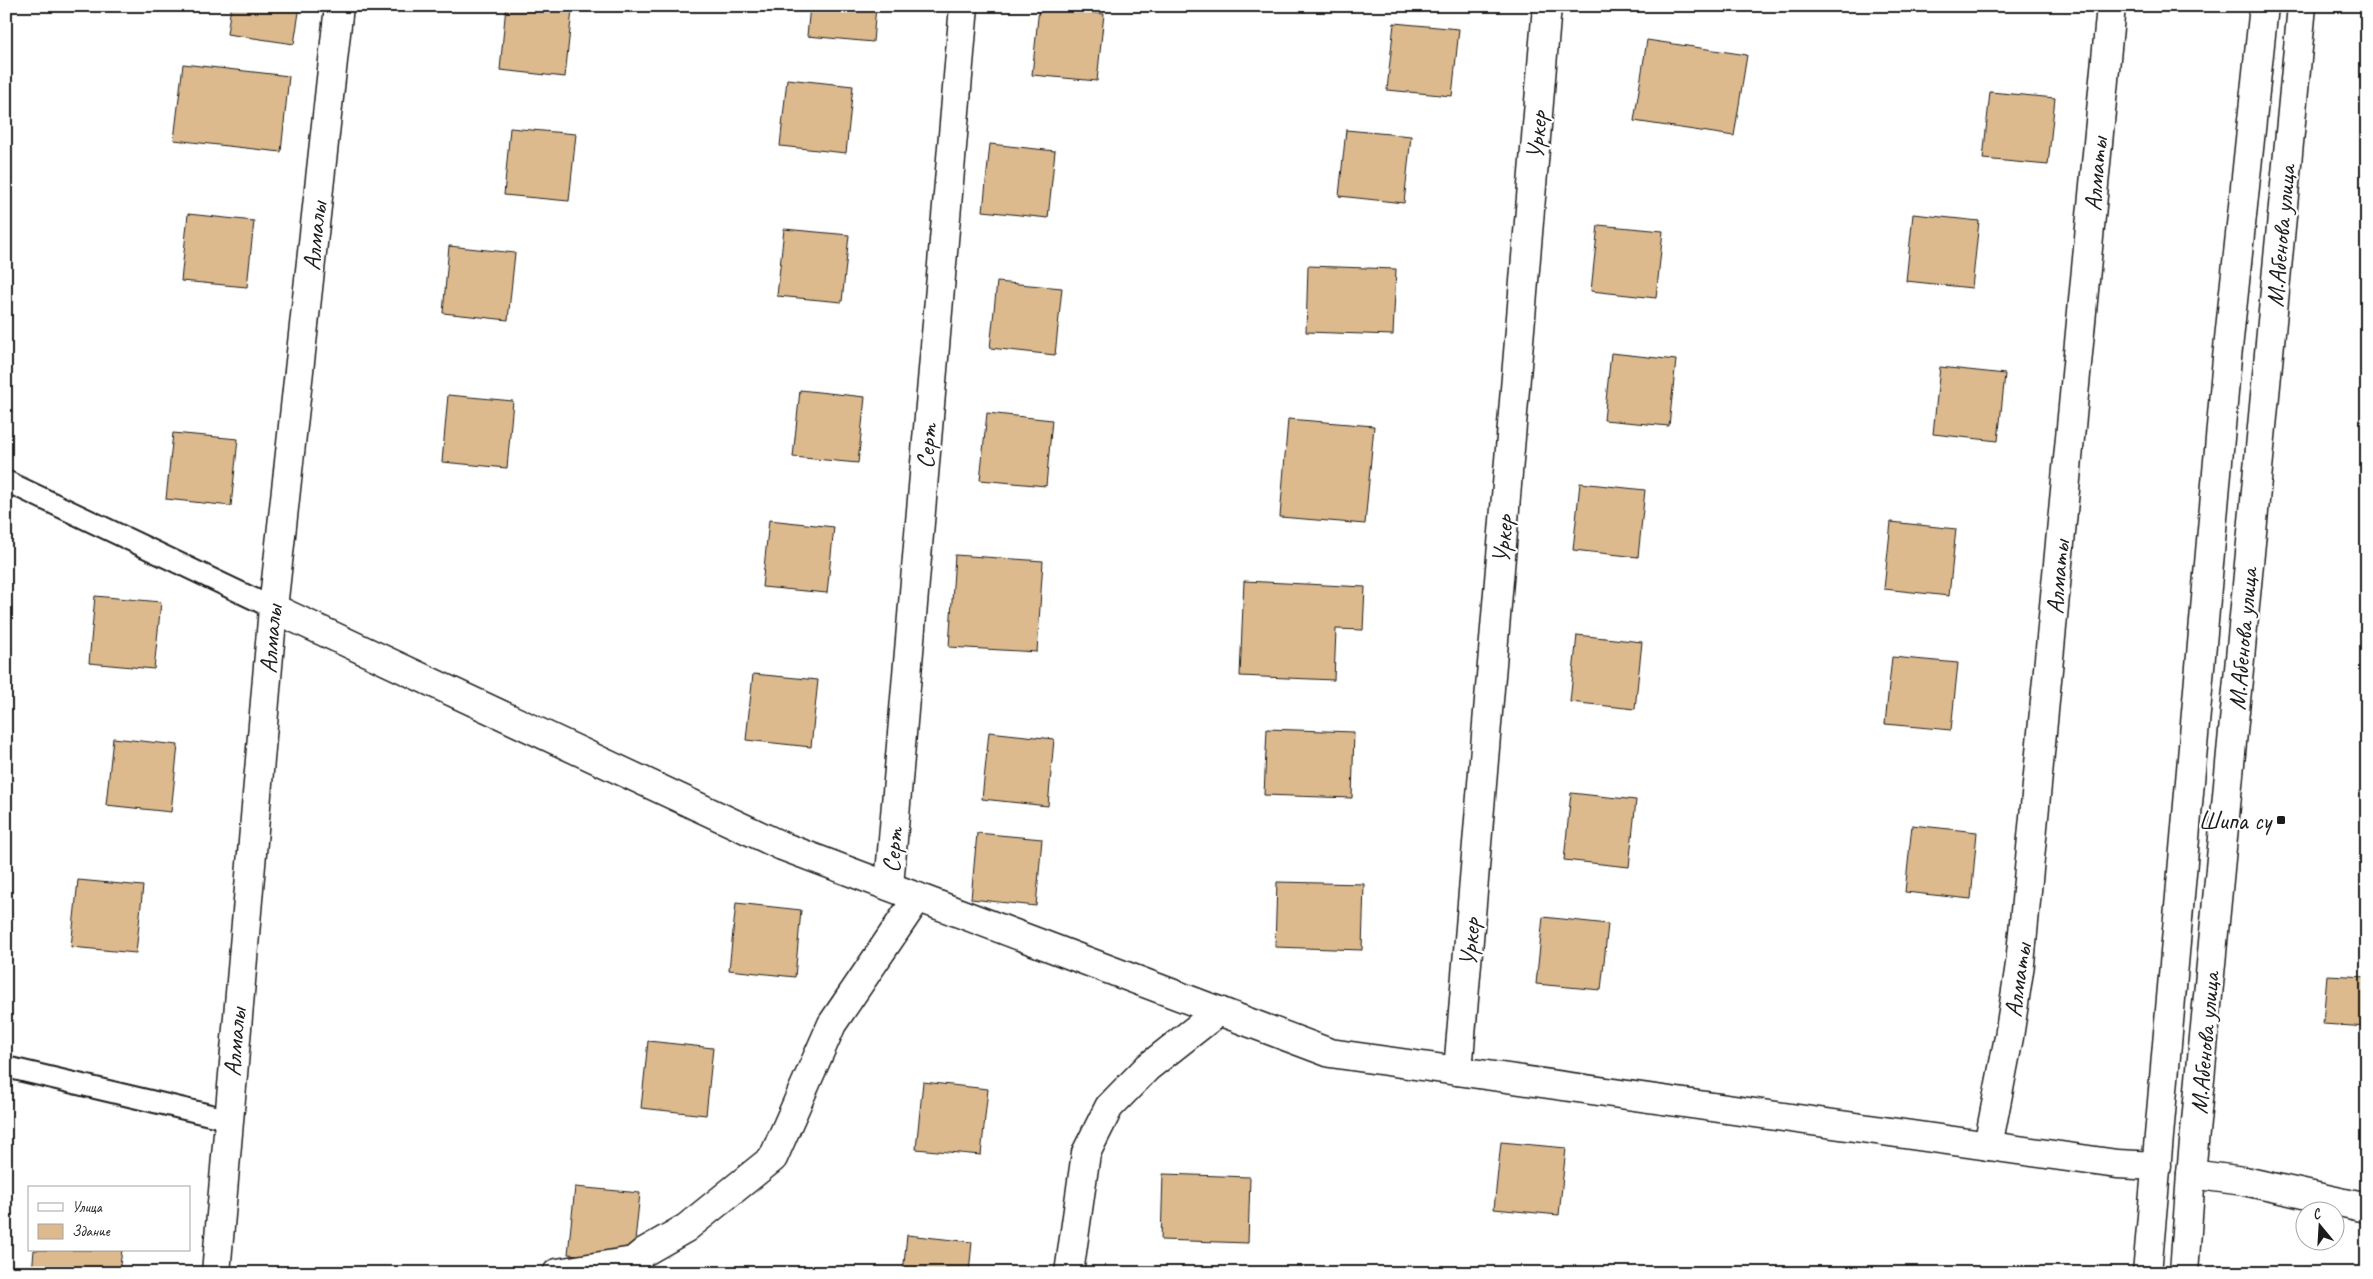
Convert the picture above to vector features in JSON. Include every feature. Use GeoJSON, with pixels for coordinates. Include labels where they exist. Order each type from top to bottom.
{"type":"FeatureCollection","features":[{"type":"Feature","properties":{"kind":"street","name":"Алмалы"},"geometry":{"type":"LineString","coordinates":[[216,1273],[227,1119],[273,608],[339,6]]}},
{"type":"Feature","properties":{"kind":"street","name":"Серт"},"geometry":{"type":"LineString","coordinates":[[889,886],[964,6]]}},
{"type":"Feature","properties":{"kind":"street","name":"Уркер"},"geometry":{"type":"LineString","coordinates":[[1458,1071],[1547,6]]}},
{"type":"Feature","properties":{"kind":"street","name":"Алматы"},"geometry":{"type":"LineString","coordinates":[[1988,1146],[2009,1037],[2020,964],[2111,6]]}},
{"type":"Feature","properties":{"kind":"street","name":"М.Абенова улица"},"geometry":{"type":"LineString","coordinates":[[2147,1273],[2227,358],[2264,6]]}},
{"type":"Feature","properties":{"kind":"street","name":"М.Абенова улица"},"geometry":{"type":"LineString","coordinates":[[2184,1273],[2191,1174],[2302,6]]}},
{"type":"Feature","properties":{"kind":"street"},"geometry":{"type":"LineString","coordinates":[[273,608],[782,846],[1330,1053],[2117,1164],[2157,1166]]}},
{"type":"Feature","properties":{"kind":"street"},"geometry":{"type":"LineString","coordinates":[[557,1273],[634,1261],[644,1252],[686,1228],[773,1158],[832,1024],[918,897]]}},
{"type":"Feature","properties":{"kind":"street"},"geometry":{"type":"LineString","coordinates":[[1069,1273],[1086,1153],[1108,1107],[1148,1067],[1219,1011]]}},
{"type":"Feature","properties":{"kind":"street"},"geometry":{"type":"LineString","coordinates":[[2191,1174],[2244,1181],[2367,1208]]}},
{"type":"Feature","properties":{"kind":"lane"},"geometry":{"type":"LineString","coordinates":[[6,482],[273,608]]}},
{"type":"Feature","properties":{"kind":"lane"},"geometry":{"type":"LineString","coordinates":[[6,1067],[227,1119]]}},
{"type":"Feature","properties":{"kind":"building"},"geometry":{"type":"Polygon","coordinates":[[[231,6],[300,6],[294,44],[227,34],[231,6]]]}},
{"type":"Feature","properties":{"kind":"building"},"geometry":{"type":"Polygon","coordinates":[[[506,6],[572,10],[565,77],[500,70],[506,6]]]}},
{"type":"Feature","properties":{"kind":"building"},"geometry":{"type":"Polygon","coordinates":[[[810,6],[876,6],[873,42],[807,36],[810,6]]]}},
{"type":"Feature","properties":{"kind":"building"},"geometry":{"type":"Polygon","coordinates":[[[1039,8],[1104,14],[1097,81],[1032,75],[1039,8]]]}},
{"type":"Feature","properties":{"kind":"building"},"geometry":{"type":"Polygon","coordinates":[[[1394,23],[1459,29],[1452,96],[1387,90],[1394,23]]]}},
{"type":"Feature","properties":{"kind":"building"},"geometry":{"type":"Polygon","coordinates":[[[1647,40],[1747,55],[1734,136],[1634,121],[1647,40]]]}},
{"type":"Feature","properties":{"kind":"building"},"geometry":{"type":"Polygon","coordinates":[[[183,64],[289,76],[281,152],[174,140],[183,64]]]}},
{"type":"Feature","properties":{"kind":"building"},"geometry":{"type":"Polygon","coordinates":[[[787,79],[853,86],[846,153],[780,146],[787,79]]]}},
{"type":"Feature","properties":{"kind":"building"},"geometry":{"type":"Polygon","coordinates":[[[1990,92],[2055,98],[2048,165],[1983,159],[1990,92]]]}},
{"type":"Feature","properties":{"kind":"building"},"geometry":{"type":"Polygon","coordinates":[[[510,128],[576,134],[569,201],[504,195],[510,128]]]}},
{"type":"Feature","properties":{"kind":"building"},"geometry":{"type":"Polygon","coordinates":[[[1346,130],[1411,136],[1404,203],[1339,196],[1346,130]]]}},
{"type":"Feature","properties":{"kind":"building"},"geometry":{"type":"Polygon","coordinates":[[[990,144],[1055,151],[1048,218],[983,211],[990,144]]]}},
{"type":"Feature","properties":{"kind":"building"},"geometry":{"type":"Polygon","coordinates":[[[188,214],[254,221],[247,287],[181,281],[188,214]]]}},
{"type":"Feature","properties":{"kind":"building"},"geometry":{"type":"Polygon","coordinates":[[[1913,214],[1979,221],[1972,288],[1906,281],[1913,214]]]}},
{"type":"Feature","properties":{"kind":"building"},"geometry":{"type":"Polygon","coordinates":[[[1598,225],[1663,231],[1656,298],[1591,291],[1598,225]]]}},
{"type":"Feature","properties":{"kind":"building"},"geometry":{"type":"Polygon","coordinates":[[[784,229],[849,235],[842,302],[777,296],[784,229]]]}},
{"type":"Feature","properties":{"kind":"building"},"geometry":{"type":"Polygon","coordinates":[[[449,246],[515,253],[508,320],[443,313],[449,246]]]}},
{"type":"Feature","properties":{"kind":"building"},"geometry":{"type":"Polygon","coordinates":[[[1308,266],[1396,269],[1393,335],[1306,332],[1308,266]]]}},
{"type":"Feature","properties":{"kind":"building"},"geometry":{"type":"Polygon","coordinates":[[[997,282],[1062,288],[1055,355],[990,348],[997,282]]]}},
{"type":"Feature","properties":{"kind":"building"},"geometry":{"type":"Polygon","coordinates":[[[1611,353],[1676,360],[1669,426],[1604,420],[1611,353]]]}},
{"type":"Feature","properties":{"kind":"building"},"geometry":{"type":"Polygon","coordinates":[[[1940,367],[2005,374],[1998,441],[1933,434],[1940,367]]]}},
{"type":"Feature","properties":{"kind":"building"},"geometry":{"type":"Polygon","coordinates":[[[800,390],[865,397],[858,463],[793,457],[800,390]]]}},
{"type":"Feature","properties":{"kind":"building"},"geometry":{"type":"Polygon","coordinates":[[[448,395],[513,401],[507,468],[442,462],[448,395]]]}},
{"type":"Feature","properties":{"kind":"building"},"geometry":{"type":"Polygon","coordinates":[[[987,413],[1052,420],[1046,486],[980,480],[987,413]]]}},
{"type":"Feature","properties":{"kind":"building"},"geometry":{"type":"Polygon","coordinates":[[[1288,419],[1374,426],[1365,524],[1280,517],[1288,419]]]}},
{"type":"Feature","properties":{"kind":"building"},"geometry":{"type":"Polygon","coordinates":[[[173,433],[238,439],[231,506],[166,499],[173,433]]]}},
{"type":"Feature","properties":{"kind":"building"},"geometry":{"type":"Polygon","coordinates":[[[1580,483],[1645,490],[1638,557],[1573,550],[1580,483]]]}},
{"type":"Feature","properties":{"kind":"building"},"geometry":{"type":"Polygon","coordinates":[[[769,520],[834,527],[827,593],[762,587],[769,520]]]}},
{"type":"Feature","properties":{"kind":"building"},"geometry":{"type":"Polygon","coordinates":[[[1891,522],[1956,529],[1949,596],[1884,589],[1891,522]]]}},
{"type":"Feature","properties":{"kind":"building"},"geometry":{"type":"Polygon","coordinates":[[[955,555],[1043,561],[1037,652],[949,647],[955,555]]]}},
{"type":"Feature","properties":{"kind":"building"},"geometry":{"type":"Polygon","coordinates":[[[1244,581],[1365,587],[1363,630],[1336,629],[1334,680],[1240,676],[1244,581]]]}},
{"type":"Feature","properties":{"kind":"building"},"geometry":{"type":"Polygon","coordinates":[[[95,596],[161,602],[154,669],[89,663],[95,596]]]}},
{"type":"Feature","properties":{"kind":"building"},"geometry":{"type":"Polygon","coordinates":[[[1577,635],[1642,642],[1635,709],[1570,702],[1577,635]]]}},
{"type":"Feature","properties":{"kind":"building"},"geometry":{"type":"Polygon","coordinates":[[[1892,657],[1958,663],[1951,730],[1885,724],[1892,657]]]}},
{"type":"Feature","properties":{"kind":"building"},"geometry":{"type":"Polygon","coordinates":[[[753,674],[818,680],[811,747],[746,740],[753,674]]]}},
{"type":"Feature","properties":{"kind":"building"},"geometry":{"type":"Polygon","coordinates":[[[1267,729],[1354,732],[1352,798],[1264,795],[1267,729]]]}},
{"type":"Feature","properties":{"kind":"building"},"geometry":{"type":"Polygon","coordinates":[[[989,732],[1054,739],[1048,806],[982,799],[989,732]]]}},
{"type":"Feature","properties":{"kind":"building"},"geometry":{"type":"Polygon","coordinates":[[[113,738],[178,745],[171,812],[106,805],[113,738]]]}},
{"type":"Feature","properties":{"kind":"building"},"geometry":{"type":"Polygon","coordinates":[[[1571,793],[1636,800],[1629,867],[1564,860],[1571,793]]]}},
{"type":"Feature","properties":{"kind":"building"},"geometry":{"type":"Polygon","coordinates":[[[1912,825],[1977,832],[1971,899],[1905,892],[1912,825]]]}},
{"type":"Feature","properties":{"kind":"building"},"geometry":{"type":"Polygon","coordinates":[[[977,833],[1042,839],[1036,906],[971,899],[977,833]]]}},
{"type":"Feature","properties":{"kind":"building"},"geometry":{"type":"Polygon","coordinates":[[[78,880],[143,886],[136,953],[71,947],[78,880]]]}},
{"type":"Feature","properties":{"kind":"building"},"geometry":{"type":"Polygon","coordinates":[[[1277,882],[1364,884],[1362,950],[1275,947],[1277,882]]]}},
{"type":"Feature","properties":{"kind":"building"},"geometry":{"type":"Polygon","coordinates":[[[736,903],[801,910],[795,977],[729,970],[736,903]]]}},
{"type":"Feature","properties":{"kind":"building"},"geometry":{"type":"Polygon","coordinates":[[[1543,917],[1608,924],[1601,990],[1536,984],[1543,917]]]}},
{"type":"Feature","properties":{"kind":"building"},"geometry":{"type":"Polygon","coordinates":[[[2327,975],[2367,977],[2367,1027],[2323,1024],[2327,975]]]}},
{"type":"Feature","properties":{"kind":"building"},"geometry":{"type":"Polygon","coordinates":[[[648,1041],[713,1048],[706,1115],[641,1108],[648,1041]]]}},
{"type":"Feature","properties":{"kind":"building"},"geometry":{"type":"Polygon","coordinates":[[[923,1082],[988,1089],[981,1155],[916,1149],[923,1082]]]}},
{"type":"Feature","properties":{"kind":"building"},"geometry":{"type":"Polygon","coordinates":[[[1501,1142],[1566,1148],[1559,1215],[1494,1209],[1501,1142]]]}},
{"type":"Feature","properties":{"kind":"building"},"geometry":{"type":"Polygon","coordinates":[[[1163,1174],[1250,1177],[1248,1243],[1161,1240],[1163,1174]]]}},
{"type":"Feature","properties":{"kind":"building"},"geometry":{"type":"Polygon","coordinates":[[[575,1187],[640,1193],[633,1260],[568,1254],[575,1187]]]}},
{"type":"Feature","properties":{"kind":"building"},"geometry":{"type":"Polygon","coordinates":[[[907,1235],[972,1242],[969,1273],[903,1273],[907,1235]]]}},
{"type":"Feature","properties":{"kind":"building"},"geometry":{"type":"Polygon","coordinates":[[[34,1252],[122,1252],[119,1273],[32,1273],[34,1252]]]}},
{"type":"Feature","properties":{"kind":"place","name":"Шипа су"},"geometry":{"type":"Point","coordinates":[2281,820]}}]}
